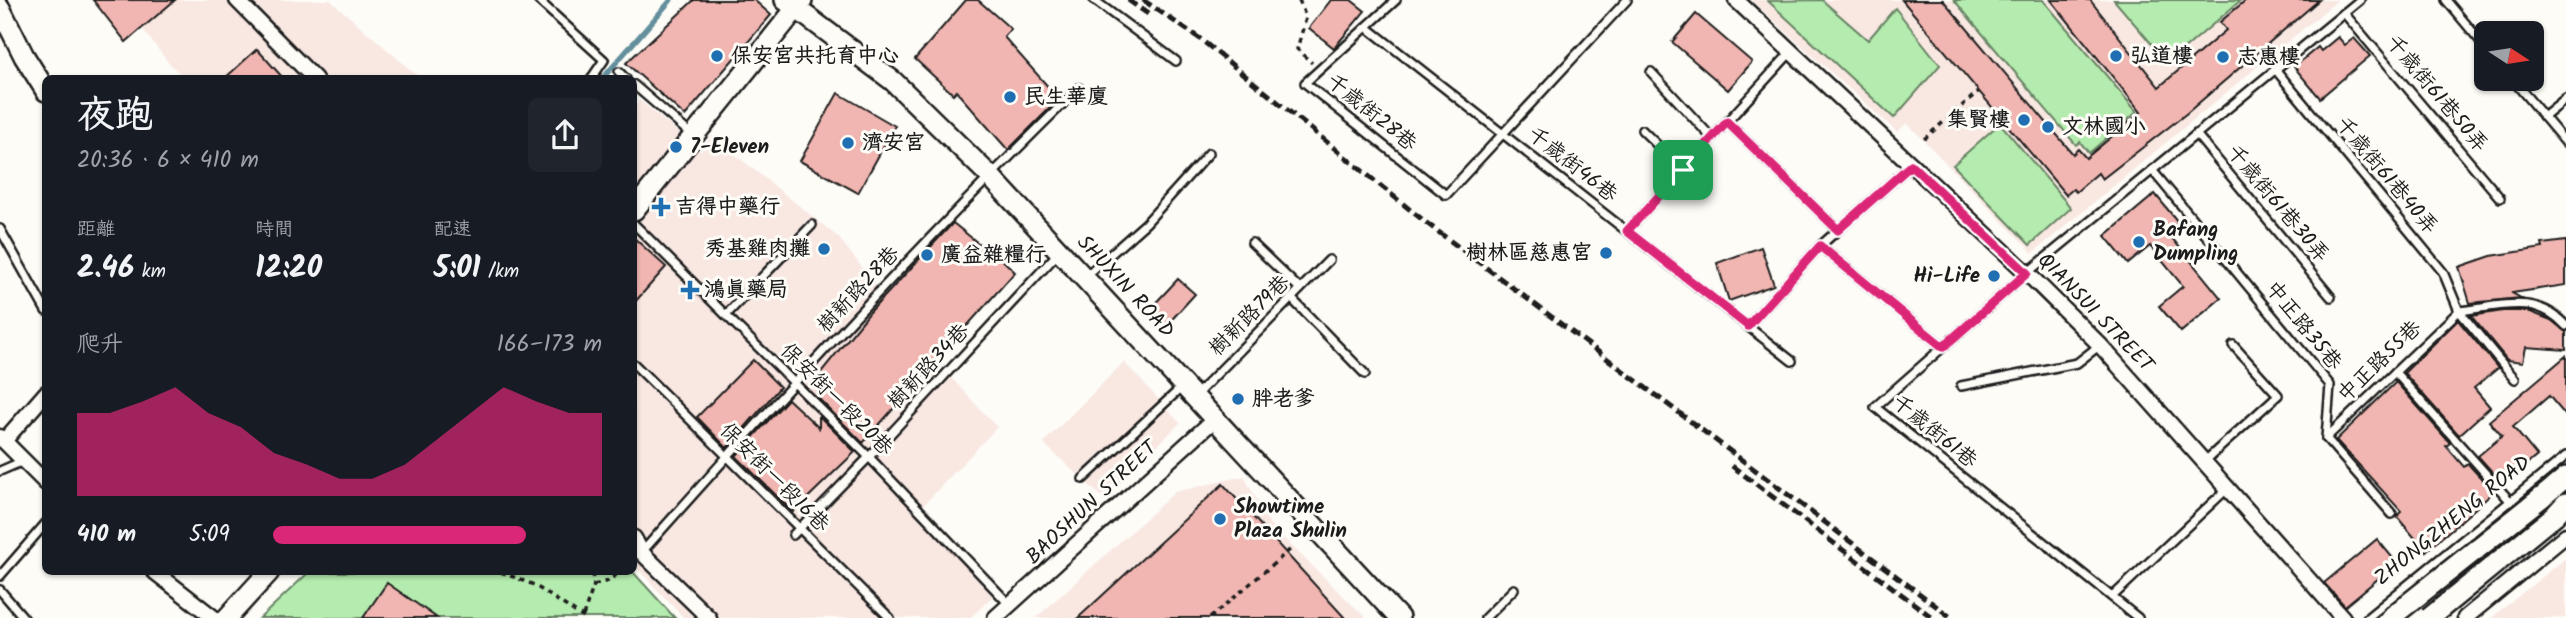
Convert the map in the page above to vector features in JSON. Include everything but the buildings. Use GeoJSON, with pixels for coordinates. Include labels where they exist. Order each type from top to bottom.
{"type":"FeatureCollection","features":[{"type":"Feature","properties":{"kind":"main road"},"geometry":{"type":"LineString","coordinates":[[637,206],[694,137],[794,3]]}},
{"type":"Feature","properties":{"kind":"main road","name":"SHUXIN ROAD"},"geometry":{"type":"LineString","coordinates":[[794,3],[893,81],[989,175],[1399,618]]}},
{"type":"Feature","properties":{"kind":"main road"},"geometry":{"type":"LineString","coordinates":[[0,8],[24,56],[42,84]]}},
{"type":"Feature","properties":{"kind":"main road"},"geometry":{"type":"LineString","coordinates":[[2390,618],[2566,477]]}},
{"type":"Feature","properties":{"kind":"main road"},"geometry":{"type":"LineString","coordinates":[[2541,498],[2566,482]]}},
{"type":"Feature","properties":{"kind":"main road"},"geometry":{"type":"LineString","coordinates":[[2429,618],[2562,508]]}},
{"type":"Feature","properties":{"kind":"main road"},"geometry":{"type":"LineString","coordinates":[[227,618],[266,575]]}},
{"type":"Feature","properties":{"kind":"street","name":"QIANSUI STREET"},"geometry":{"type":"LineString","coordinates":[[1736,0],[2027,273],[2099,345],[2343,618]]}},
{"type":"Feature","properties":{"kind":"street"},"geometry":{"type":"LineString","coordinates":[[241,2],[311,75]]}},
{"type":"Feature","properties":{"kind":"street"},"geometry":{"type":"LineString","coordinates":[[42,397],[2,439],[42,479]]}},
{"type":"Feature","properties":{"kind":"street","name":"BAOSHUN STREET"},"geometry":{"type":"LineString","coordinates":[[995,618],[1216,418]]}},
{"type":"Feature","properties":{"kind":"street"},"geometry":{"type":"LineString","coordinates":[[2465,618],[2566,535]]}},
{"type":"Feature","properties":{"kind":"street"},"geometry":{"type":"LineString","coordinates":[[637,543],[642,552],[709,618]]}},
{"type":"Feature","properties":{"kind":"street"},"geometry":{"type":"LineString","coordinates":[[159,575],[214,618]]}},
{"type":"Feature","properties":{"kind":"lane"},"geometry":{"type":"LineString","coordinates":[[538,0],[604,60],[594,75]]}},
{"type":"Feature","properties":{"kind":"lane"},"geometry":{"type":"LineString","coordinates":[[1094,0],[1176,61]]}},
{"type":"Feature","properties":{"kind":"lane","name":"千歲街28巷"},"geometry":{"type":"LineString","coordinates":[[1396,0],[1368,29],[1305,83],[1446,195],[1501,132]]}},
{"type":"Feature","properties":{"kind":"lane"},"geometry":{"type":"LineString","coordinates":[[1501,132],[1627,0]]}},
{"type":"Feature","properties":{"kind":"lane","name":"千歲街61巷"},"geometry":{"type":"LineString","coordinates":[[2138,618],[1875,407],[2027,273],[2360,0]]}},
{"type":"Feature","properties":{"kind":"lane"},"geometry":{"type":"LineString","coordinates":[[2445,0],[2474,34]]}},
{"type":"Feature","properties":{"kind":"lane","name":"千歲街61巷50弄"},"geometry":{"type":"LineString","coordinates":[[2344,13],[2500,198]]}},
{"type":"Feature","properties":{"kind":"lane","name":"千歲街46巷"},"geometry":{"type":"LineString","coordinates":[[1368,29],[1627,231],[1791,52]]}},
{"type":"Feature","properties":{"kind":"lane","name":"千歲街61巷40弄"},"geometry":{"type":"LineString","coordinates":[[2275,69],[2443,272],[2459,311],[2515,379]]}},
{"type":"Feature","properties":{"kind":"lane"},"geometry":{"type":"LineString","coordinates":[[619,72],[622,75]]}},
{"type":"Feature","properties":{"kind":"lane"},"geometry":{"type":"LineString","coordinates":[[1651,72],[1712,138]]}},
{"type":"Feature","properties":{"kind":"lane"},"geometry":{"type":"LineString","coordinates":[[637,88],[694,137]]}},
{"type":"Feature","properties":{"kind":"lane","name":"樹新路28巷"},"geometry":{"type":"LineString","coordinates":[[642,552],[727,456],[989,175],[1080,88]]}},
{"type":"Feature","properties":{"kind":"lane"},"geometry":{"type":"LineString","coordinates":[[2522,91],[2566,143]]}},
{"type":"Feature","properties":{"kind":"lane"},"geometry":{"type":"LineString","coordinates":[[2544,117],[2566,99]]}},
{"type":"Feature","properties":{"kind":"lane"},"geometry":{"type":"LineString","coordinates":[[1727,122],[1838,230]]}},
{"type":"Feature","properties":{"kind":"lane"},"geometry":{"type":"LineString","coordinates":[[1642,130],[1683,170]]}},
{"type":"Feature","properties":{"kind":"lane","name":"千歲街61巷30弄"},"geometry":{"type":"LineString","coordinates":[[2196,134],[2331,297]]}},
{"type":"Feature","properties":{"kind":"lane"},"geometry":{"type":"LineString","coordinates":[[1084,277],[1146,223],[1209,153]]}},
{"type":"Feature","properties":{"kind":"lane"},"geometry":{"type":"LineString","coordinates":[[1748,326],[1820,246],[1911,165]]}},
{"type":"Feature","properties":{"kind":"lane","name":"中正路35巷"},"geometry":{"type":"LineString","coordinates":[[2152,170],[2330,385],[2326,438]]}},
{"type":"Feature","properties":{"kind":"lane"},"geometry":{"type":"LineString","coordinates":[[726,315],[812,225]]}},
{"type":"Feature","properties":{"kind":"lane","name":"保安街一段20巷"},"geometry":{"type":"LineString","coordinates":[[637,226],[869,457],[1010,606]]}},
{"type":"Feature","properties":{"kind":"lane"},"geometry":{"type":"LineString","coordinates":[[0,229],[42,304]]}},
{"type":"Feature","properties":{"kind":"lane"},"geometry":{"type":"LineString","coordinates":[[1627,231],[1792,361]]}},
{"type":"Feature","properties":{"kind":"lane"},"geometry":{"type":"LineString","coordinates":[[1252,243],[1300,289]]}},
{"type":"Feature","properties":{"kind":"lane"},"geometry":{"type":"LineString","coordinates":[[1820,246],[1943,347]]}},
{"type":"Feature","properties":{"kind":"lane","name":"樹新路34巷"},"geometry":{"type":"LineString","coordinates":[[793,535],[1060,251]]}},
{"type":"Feature","properties":{"kind":"lane","name":"樹新路79巷"},"geometry":{"type":"LineString","coordinates":[[1083,480],[1190,390],[1329,260]]}},
{"type":"Feature","properties":{"kind":"lane"},"geometry":{"type":"LineString","coordinates":[[1291,298],[1365,374]]}},
{"type":"Feature","properties":{"kind":"lane"},"geometry":{"type":"LineString","coordinates":[[2459,311],[2531,303],[2556,314],[2566,326]]}},
{"type":"Feature","properties":{"kind":"lane","name":"中正路55巷"},"geometry":{"type":"LineString","coordinates":[[2326,438],[2459,311]]}},
{"type":"Feature","properties":{"kind":"lane"},"geometry":{"type":"LineString","coordinates":[[1961,386],[2077,363],[2099,345]]}},
{"type":"Feature","properties":{"kind":"lane"},"geometry":{"type":"LineString","coordinates":[[2205,461],[2278,396],[2233,345]]}},
{"type":"Feature","properties":{"kind":"lane","name":"保安街一段16巷"},"geometry":{"type":"LineString","coordinates":[[637,368],[890,618]]}},
{"type":"Feature","properties":{"kind":"lane"},"geometry":{"type":"LineString","coordinates":[[2395,372],[2511,502]]}},
{"type":"Feature","properties":{"kind":"lane"},"geometry":{"type":"LineString","coordinates":[[2326,438],[2392,514]]}},
{"type":"Feature","properties":{"kind":"lane","name":"ZHONGZHENG ROAD"},"geometry":{"type":"LineString","coordinates":[[2367,618],[2566,456]]}},
{"type":"Feature","properties":{"kind":"lane"},"geometry":{"type":"LineString","coordinates":[[0,471],[24,461]]}},
{"type":"Feature","properties":{"kind":"lane"},"geometry":{"type":"LineString","coordinates":[[2112,597],[2228,488]]}},
{"type":"Feature","properties":{"kind":"lane"},"geometry":{"type":"LineString","coordinates":[[0,576],[42,528]]}},
{"type":"Feature","properties":{"kind":"lane"},"geometry":{"type":"LineString","coordinates":[[1485,618],[1514,589]]}},
{"type":"Feature","properties":{"kind":"lane"},"geometry":{"type":"LineString","coordinates":[[0,590],[24,618]]}},
{"type":"Feature","properties":{"kind":"path"},"geometry":{"type":"LineString","coordinates":[[1299,0],[1306,18],[1297,49],[1320,71]]}},
{"type":"Feature","properties":{"kind":"path"},"geometry":{"type":"LineString","coordinates":[[1924,139],[1979,91]]}},
{"type":"Feature","properties":{"kind":"path"},"geometry":{"type":"LineString","coordinates":[[1210,618],[1292,548]]}},
{"type":"Feature","properties":{"kind":"path"},"geometry":{"type":"LineString","coordinates":[[509,575],[534,585],[583,617],[594,585],[592,575]]}},
{"type":"Feature","properties":{"kind":"path"},"geometry":{"type":"LineString","coordinates":[[594,585],[608,581],[616,575]]}},
{"type":"Feature","properties":{"kind":"shaded area"},"geometry":{"type":"Polygon","coordinates":[[[120,0],[330,0],[416,75],[182,75],[168,62],[120,0]]]}},
{"type":"Feature","properties":{"kind":"shaded area","name":"文林國小"},"geometry":{"type":"Polygon","coordinates":[[[1751,0],[2338,0],[2033,253],[1907,123],[1897,132],[1751,0]]]}},
{"type":"Feature","properties":{"kind":"shaded area"},"geometry":{"type":"Polygon","coordinates":[[[639,100],[701,151],[712,136],[838,237],[941,367],[997,427],[916,513],[993,596],[970,618],[684,618],[637,568],[639,100]]]}},
{"type":"Feature","properties":{"kind":"shaded area"},"geometry":{"type":"Polygon","coordinates":[[[1124,362],[1180,423],[1104,499],[1043,443],[1124,362]]]}},
{"type":"Feature","properties":{"kind":"shaded area","name":"Showtime Plaza Shulin"},"geometry":{"type":"Polygon","coordinates":[[[1244,476],[1271,526],[1366,618],[1036,618],[1175,492],[1244,476]]]}},
{"type":"Feature","properties":{"kind":"shaded area"},"geometry":{"type":"Polygon","coordinates":[[[2566,558],[2566,618],[2491,618],[2566,558]]]}},
{"type":"Feature","properties":{"kind":"green space"},"geometry":{"type":"Polygon","coordinates":[[[1822,0],[1868,40],[1895,8],[1940,65],[1894,118],[1768,1],[1822,0]]]}},
{"type":"Feature","properties":{"kind":"green space"},"geometry":{"type":"Polygon","coordinates":[[[1954,0],[2043,0],[2137,112],[2089,153],[2080,142],[2076,145],[1954,0]]]}},
{"type":"Feature","properties":{"kind":"green space"},"geometry":{"type":"Polygon","coordinates":[[[2114,0],[2241,0],[2168,63],[2114,0]]]}},
{"type":"Feature","properties":{"kind":"green space"},"geometry":{"type":"Polygon","coordinates":[[[2000,123],[2071,208],[2030,245],[1953,165],[2000,123]]]}},
{"type":"Feature","properties":{"kind":"green space"},"geometry":{"type":"Polygon","coordinates":[[[306,575],[636,575],[675,618],[260,618],[306,575]]]}},
{"type":"Feature","properties":{"kind":"waterway"},"geometry":{"type":"LineString","coordinates":[[605,75],[671,0]]}},
{"type":"Feature","properties":{"kind":"railway"},"geometry":{"type":"LineString","coordinates":[[1128,0],[1148,14]]}},
{"type":"Feature","properties":{"kind":"railway"},"geometry":{"type":"LineString","coordinates":[[1143,0],[1199,38],[1424,221],[1952,618]]}},
{"type":"Feature","properties":{"kind":"railway"},"geometry":{"type":"LineString","coordinates":[[1732,466],[1933,618]]}},
{"type":"Feature","properties":{"kind":"place","name":"保安宮共托育中心"},"geometry":{"type":"Point","coordinates":[717,56]}},
{"type":"Feature","properties":{"kind":"place","name":"弘道樓"},"geometry":{"type":"Point","coordinates":[2116,56]}},
{"type":"Feature","properties":{"kind":"place","name":"志惠樓"},"geometry":{"type":"Point","coordinates":[2223,57]}},
{"type":"Feature","properties":{"kind":"place","name":"民生華廈"},"geometry":{"type":"Point","coordinates":[1010,97]}},
{"type":"Feature","properties":{"kind":"place","name":"集賢樓"},"geometry":{"type":"Point","coordinates":[2024,120]}},
{"type":"Feature","properties":{"kind":"place","name":"文林國小"},"geometry":{"type":"Point","coordinates":[2048,127]}},
{"type":"Feature","properties":{"kind":"place","name":"濟安宮"},"geometry":{"type":"Point","coordinates":[848,143]}},
{"type":"Feature","properties":{"kind":"place","name":"7-Eleven"},"geometry":{"type":"Point","coordinates":[676,147]}},
{"type":"Feature","properties":{"kind":"place","name":"吉得中藥行"},"geometry":{"type":"Point","coordinates":[661,207]}},
{"type":"Feature","properties":{"kind":"place","name":"Bafang Dumpling"},"geometry":{"type":"Point","coordinates":[2139,242]}},
{"type":"Feature","properties":{"kind":"place","name":"秀基雞肉攤"},"geometry":{"type":"Point","coordinates":[824,249]}},
{"type":"Feature","properties":{"kind":"place","name":"樹林區慈惠宮"},"geometry":{"type":"Point","coordinates":[1606,253]}},
{"type":"Feature","properties":{"kind":"place","name":"廣益雜糧行"},"geometry":{"type":"Point","coordinates":[927,255]}},
{"type":"Feature","properties":{"kind":"place","name":"Hi-Life"},"geometry":{"type":"Point","coordinates":[1994,276]}},
{"type":"Feature","properties":{"kind":"place","name":"鴻真藥局"},"geometry":{"type":"Point","coordinates":[690,290]}},
{"type":"Feature","properties":{"kind":"place","name":"胖老爹"},"geometry":{"type":"Point","coordinates":[1238,399]}},
{"type":"Feature","properties":{"kind":"place","name":"Showtime Plaza Shulin"},"geometry":{"type":"Point","coordinates":[1220,519]}},
{"type":"Feature","properties":{"kind":"route"},"geometry":{"type":"LineString","coordinates":[[1727,122],[1838,230],[1911,165],[2027,273],[1943,347],[1820,246],[1748,326],[1627,231],[1683,170],[1727,122]]}}]}
